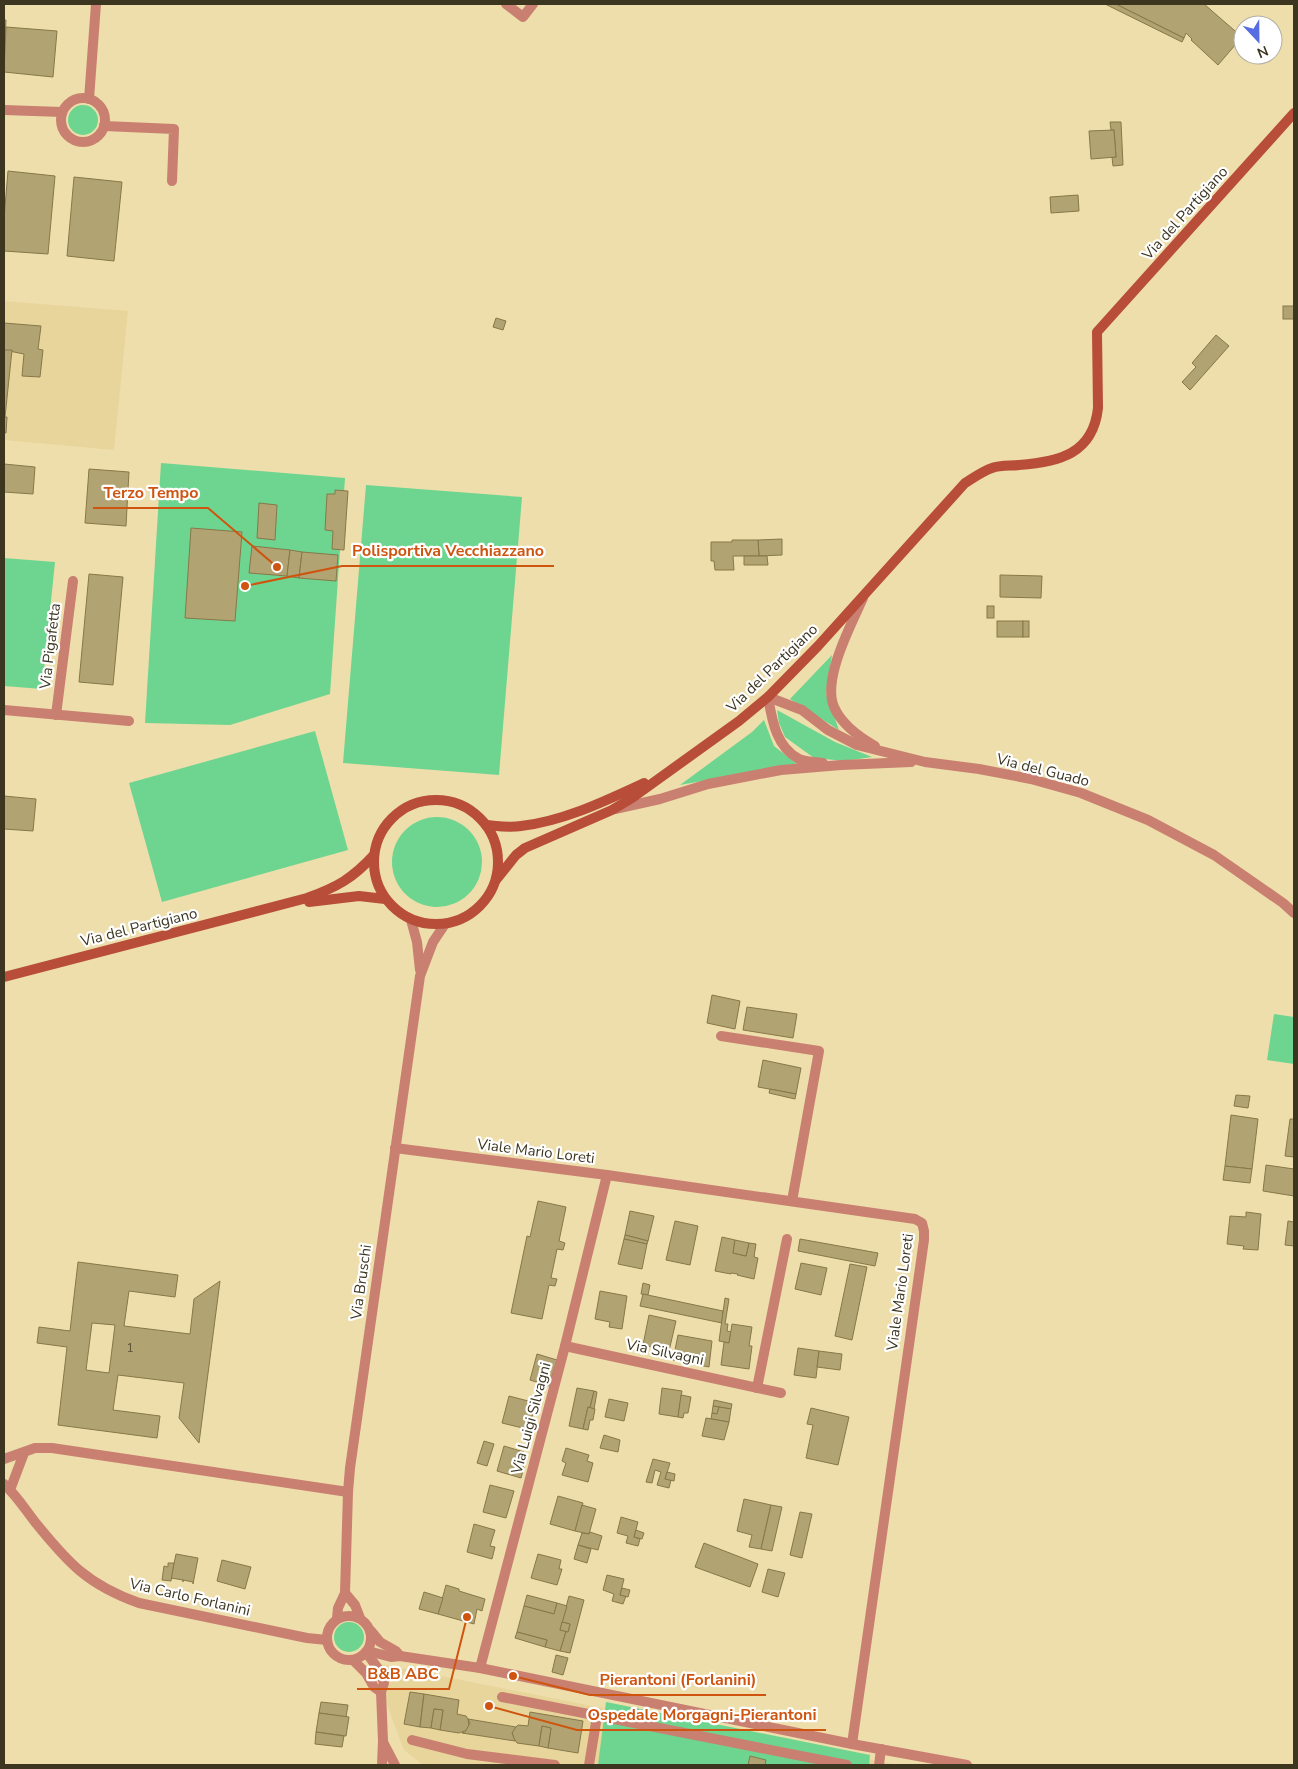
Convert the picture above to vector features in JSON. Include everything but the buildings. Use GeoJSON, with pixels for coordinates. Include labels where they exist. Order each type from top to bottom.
{"type":"FeatureCollection","features":[{"type":"Feature","properties":{"kind":"main road","name":"Via del Partigiano"},"geometry":{"type":"LineString","coordinates":[[496,880],[516,854],[612,810],[646,789],[739,721],[768,697],[863,598],[965,483],[992,468],[1046,463],[1060,459],[1077,449],[1092,433],[1097,420],[1097,332],[1294,113]]}},
{"type":"Feature","properties":{"kind":"main road","name":"Via del Partigiano"},"geometry":{"type":"LineString","coordinates":[[486,825],[520,826],[542,823],[608,800],[672,770]]}},
{"type":"Feature","properties":{"kind":"main road"},"geometry":{"type":"LineString","coordinates":[[439,800],[457,804],[473,812],[486,825],[495,842],[499,861],[496,880],[489,896],[477,910],[462,919],[445,924],[428,924],[411,920],[397,911],[385,899],[374,870],[374,855],[379,837],[389,821],[403,810],[420,802],[439,800]]}},
{"type":"Feature","properties":{"kind":"main road","name":"Via del Partigiano"},"geometry":{"type":"LineString","coordinates":[[4,977],[308,898],[347,881],[374,855]]}},
{"type":"Feature","properties":{"kind":"main road","name":"Via del Partigiano"},"geometry":{"type":"LineString","coordinates":[[281,906],[359,896],[385,899]]}},
{"type":"Feature","properties":{"kind":"street"},"geometry":{"type":"LineString","coordinates":[[89,99],[96,4]]}},
{"type":"Feature","properties":{"kind":"street"},"geometry":{"type":"LineString","coordinates":[[506,4],[523,17],[533,4]]}},
{"type":"Feature","properties":{"kind":"street"},"geometry":{"type":"LineString","coordinates":[[76,99],[89,99],[100,106],[104,112],[104,126],[96,138],[90,141],[76,141],[64,132],[61,119],[62,112],[66,106],[76,99]]}},
{"type":"Feature","properties":{"kind":"street"},"geometry":{"type":"LineString","coordinates":[[4,110],[62,112]]}},
{"type":"Feature","properties":{"kind":"street"},"geometry":{"type":"LineString","coordinates":[[104,126],[174,129],[172,181]]}},
{"type":"Feature","properties":{"kind":"street","name":"Via Pigafetta"},"geometry":{"type":"LineString","coordinates":[[56,715],[73,581]]}},
{"type":"Feature","properties":{"kind":"street"},"geometry":{"type":"LineString","coordinates":[[863,598],[835,666],[831,689],[834,707],[844,722],[860,737],[885,752]]}},
{"type":"Feature","properties":{"kind":"street"},"geometry":{"type":"LineString","coordinates":[[768,697],[772,722],[782,743],[800,759],[841,765]]}},
{"type":"Feature","properties":{"kind":"street","name":"Via del Guado"},"geometry":{"type":"LineString","coordinates":[[768,697],[802,710],[828,730],[857,745],[924,762],[979,769],[1031,779],[1081,793],[1148,820],[1214,855],[1283,903],[1294,913]]}},
{"type":"Feature","properties":{"kind":"street"},"geometry":{"type":"LineString","coordinates":[[4,710],[129,721]]}},
{"type":"Feature","properties":{"kind":"street"},"geometry":{"type":"LineString","coordinates":[[612,810],[660,799],[708,784],[781,770],[841,765],[924,762]]}},
{"type":"Feature","properties":{"kind":"street","name":"Via Bruschi"},"geometry":{"type":"LineString","coordinates":[[411,920],[417,942],[420,976]]}},
{"type":"Feature","properties":{"kind":"street","name":"Via Bruschi"},"geometry":{"type":"LineString","coordinates":[[337,1618],[338,1608],[345,1593],[348,1492],[420,976],[433,942],[445,924]]}},
{"type":"Feature","properties":{"kind":"street"},"geometry":{"type":"LineString","coordinates":[[721,1036],[819,1052],[792,1201]]}},
{"type":"Feature","properties":{"kind":"street","name":"Viale Mario Loreti"},"geometry":{"type":"LineString","coordinates":[[395,1148],[792,1201],[915,1219],[922,1223],[924,1231],[852,1744]]}},
{"type":"Feature","properties":{"kind":"street","name":"Via Luigi Silvagni"},"geometry":{"type":"LineString","coordinates":[[480,1668],[565,1346],[607,1175]]}},
{"type":"Feature","properties":{"kind":"street"},"geometry":{"type":"LineString","coordinates":[[757,1388],[787,1239]]}},
{"type":"Feature","properties":{"kind":"street","name":"Via Silvagni"},"geometry":{"type":"LineString","coordinates":[[565,1346],[781,1393]]}},
{"type":"Feature","properties":{"kind":"street"},"geometry":{"type":"LineString","coordinates":[[4,1459],[35,1448],[52,1448],[348,1492]]}},
{"type":"Feature","properties":{"kind":"street"},"geometry":{"type":"LineString","coordinates":[[7,1487],[24,1453]]}},
{"type":"Feature","properties":{"kind":"street","name":"Via Carlo Forlanini"},"geometry":{"type":"LineString","coordinates":[[7,1487],[52,1543],[76,1569],[99,1586],[118,1596],[139,1603],[307,1638],[327,1640]]}},
{"type":"Feature","properties":{"kind":"street"},"geometry":{"type":"LineString","coordinates":[[345,1593],[355,1606],[360,1618]]}},
{"type":"Feature","properties":{"kind":"street"},"geometry":{"type":"LineString","coordinates":[[371,1631],[372,1638],[367,1652],[360,1657],[347,1660],[331,1652],[327,1640],[329,1628],[337,1618],[349,1615],[365,1621],[380,1642],[396,1651],[400,1656]]}},
{"type":"Feature","properties":{"kind":"street"},"geometry":{"type":"LineString","coordinates":[[367,1652],[391,1657],[400,1656],[480,1668],[852,1744],[966,1765]]}},
{"type":"Feature","properties":{"kind":"street"},"geometry":{"type":"LineString","coordinates":[[367,1652],[379,1670],[384,1683],[381,1692],[382,1765]]}},
{"type":"Feature","properties":{"kind":"street"},"geometry":{"type":"LineString","coordinates":[[353,1660],[366,1673],[374,1687],[381,1692]]}},
{"type":"Feature","properties":{"kind":"street"},"geometry":{"type":"LineString","coordinates":[[502,1698],[847,1765]]}},
{"type":"Feature","properties":{"kind":"street"},"geometry":{"type":"LineString","coordinates":[[589,1765],[597,1716]]}},
{"type":"Feature","properties":{"kind":"street"},"geometry":{"type":"LineString","coordinates":[[412,1740],[467,1754],[555,1765]]}},
{"type":"Feature","properties":{"kind":"street"},"geometry":{"type":"LineString","coordinates":[[383,1741],[396,1765]]}},
{"type":"Feature","properties":{"kind":"street"},"geometry":{"type":"LineString","coordinates":[[878,1765],[881,1749]]}},
{"type":"Feature","properties":{"kind":"shaded area"},"geometry":{"type":"Polygon","coordinates":[[[4,301],[128,311],[114,450],[4,440],[4,301]]]}},
{"type":"Feature","properties":{"kind":"shaded area"},"geometry":{"type":"Polygon","coordinates":[[[371,1662],[898,1765],[423,1765],[404,1750],[371,1662]]]}},
{"type":"Feature","properties":{"kind":"green space"},"geometry":{"type":"Polygon","coordinates":[[[83,105],[94,109],[98,120],[94,131],[83,135],[72,131],[68,120],[72,109],[83,105]]]}},
{"type":"Feature","properties":{"kind":"green space"},"geometry":{"type":"Polygon","coordinates":[[[161,463],[345,478],[330,694],[230,725],[145,723],[161,463]]]}},
{"type":"Feature","properties":{"kind":"green space"},"geometry":{"type":"Polygon","coordinates":[[[366,485],[522,497],[499,775],[343,763],[366,485]]]}},
{"type":"Feature","properties":{"kind":"green space"},"geometry":{"type":"Polygon","coordinates":[[[4,558],[55,562],[42,689],[4,686],[4,558]]]}},
{"type":"Feature","properties":{"kind":"green space"},"geometry":{"type":"Polygon","coordinates":[[[832,655],[826,694],[839,730],[790,699],[832,655]]]}},
{"type":"Feature","properties":{"kind":"green space"},"geometry":{"type":"Polygon","coordinates":[[[777,710],[835,742],[872,757],[845,761],[814,758],[785,737],[779,723],[777,710]]]}},
{"type":"Feature","properties":{"kind":"green space"},"geometry":{"type":"Polygon","coordinates":[[[764,720],[774,746],[797,764],[680,785],[752,732],[764,720]]]}},
{"type":"Feature","properties":{"kind":"green space"},"geometry":{"type":"Polygon","coordinates":[[[315,731],[348,850],[162,902],[129,783],[315,731]]]}},
{"type":"Feature","properties":{"kind":"green space"},"geometry":{"type":"Polygon","coordinates":[[[437,817],[454,820],[469,830],[479,845],[482,862],[479,879],[469,894],[454,904],[437,907],[420,904],[405,894],[395,879],[392,862],[395,845],[405,830],[420,820],[437,817]]]}},
{"type":"Feature","properties":{"kind":"green space"},"geometry":{"type":"Polygon","coordinates":[[[1274,1014],[1294,1017],[1294,1064],[1267,1060],[1274,1014]]]}},
{"type":"Feature","properties":{"kind":"green space"},"geometry":{"type":"Polygon","coordinates":[[[349,1622],[360,1626],[364,1637],[360,1648],[349,1652],[338,1648],[334,1637],[338,1626],[349,1622]]]}},
{"type":"Feature","properties":{"kind":"green space"},"geometry":{"type":"Polygon","coordinates":[[[606,1702],[870,1755],[869,1765],[598,1765],[606,1702]]]}},
{"type":"Feature","properties":{"kind":"place","name":"Terzo Tempo"},"geometry":{"type":"Point","coordinates":[277,567]}},
{"type":"Feature","properties":{"kind":"place","name":"Polisportiva Vecchiazzano"},"geometry":{"type":"Point","coordinates":[245,586]}},
{"type":"Feature","properties":{"kind":"place","name":"B&B ABC"},"geometry":{"type":"Point","coordinates":[467,1617]}},
{"type":"Feature","properties":{"kind":"place","name":"Pierantoni (Forlanini)"},"geometry":{"type":"Point","coordinates":[513,1676]}},
{"type":"Feature","properties":{"kind":"place","name":"Ospedale Morgagni-Pierantoni"},"geometry":{"type":"Point","coordinates":[489,1706]}}]}
